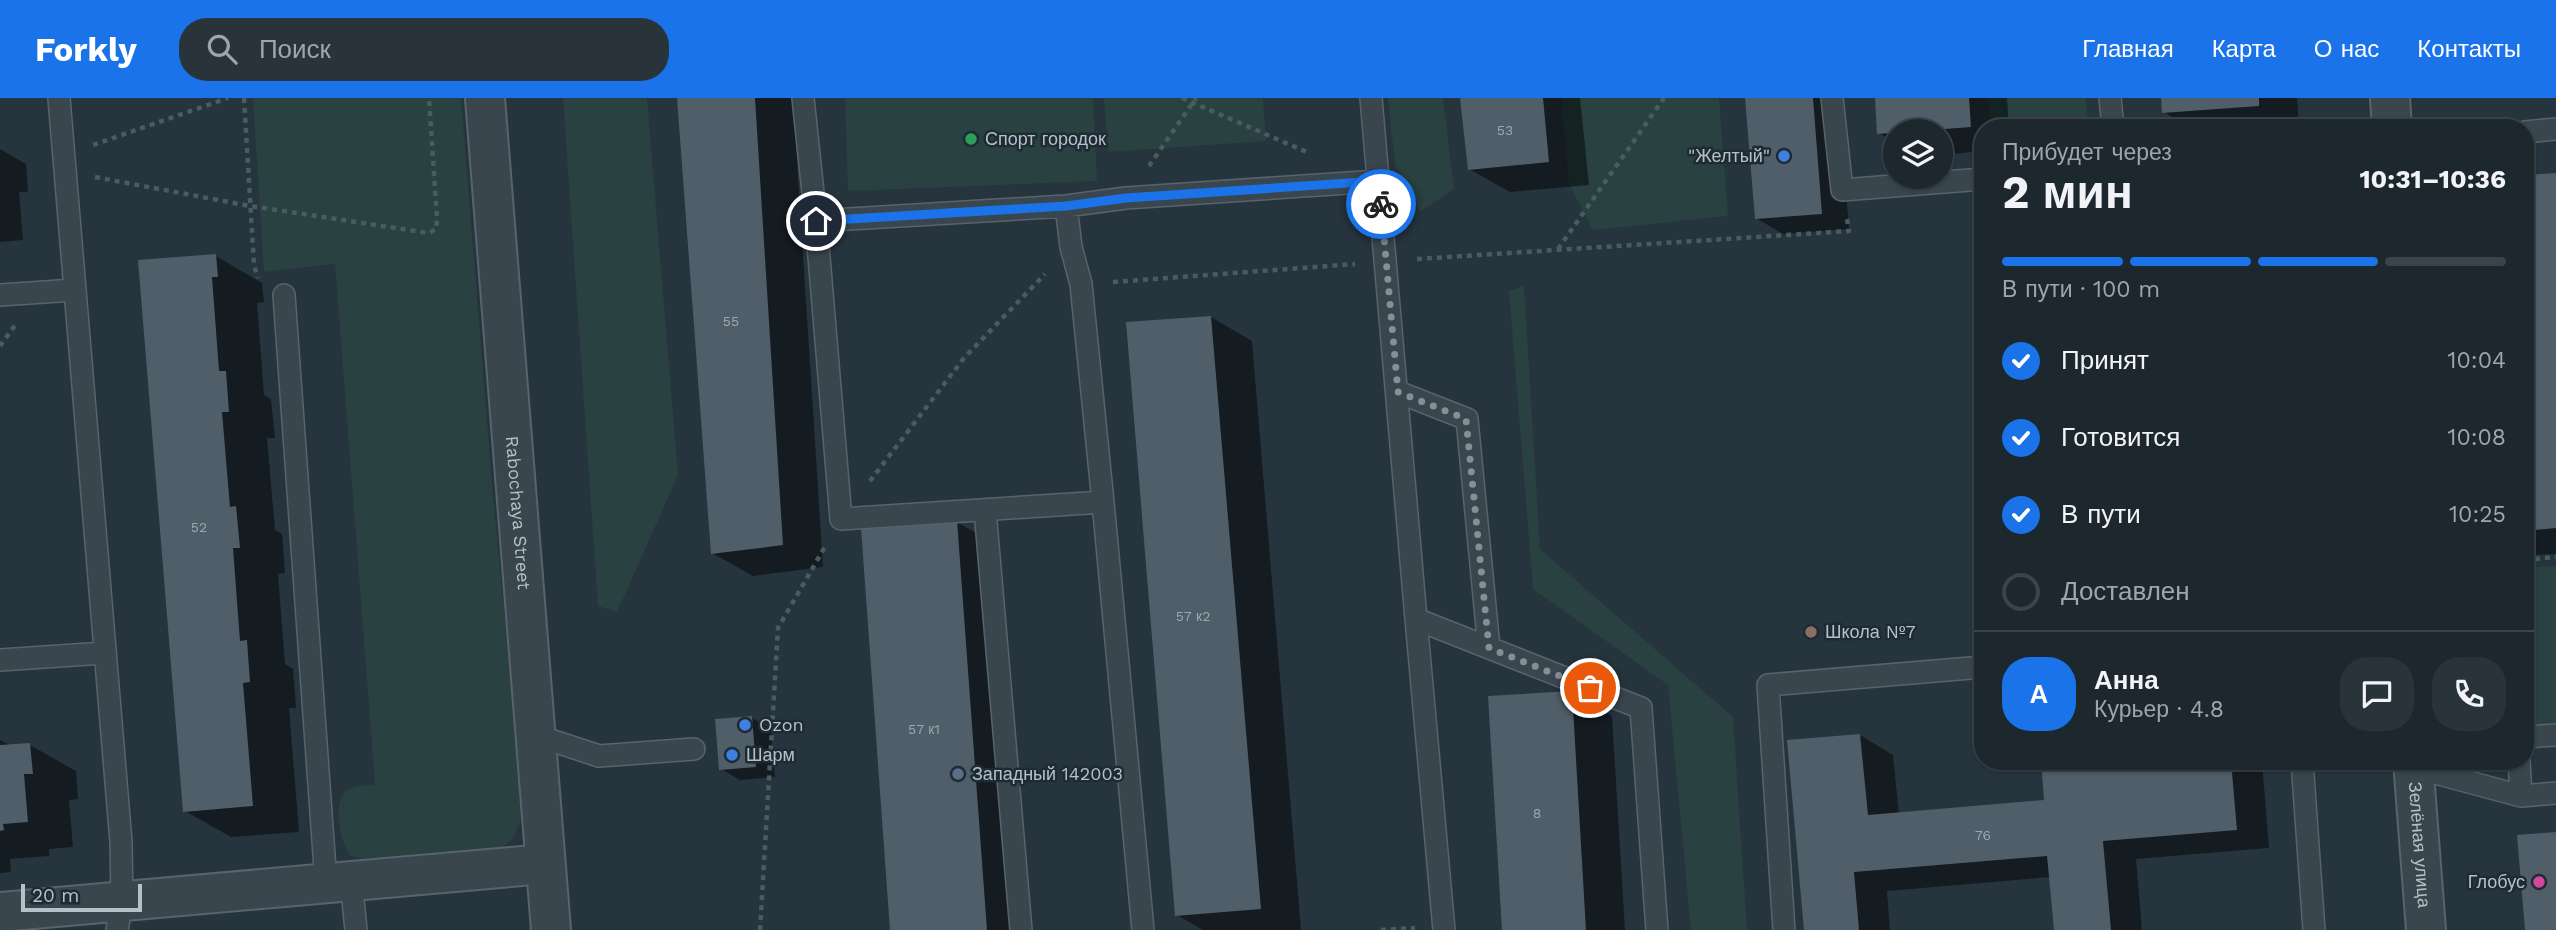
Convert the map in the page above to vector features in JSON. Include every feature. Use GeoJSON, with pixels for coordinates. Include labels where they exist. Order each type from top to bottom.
{"type":"FeatureCollection","features":[{"type":"Feature","properties":{"kind":"street","name":"Rabochaya Street"},"geometry":{"type":"LineString","coordinates":[[485,98],[551,930]]}},
{"type":"Feature","properties":{"kind":"street"},"geometry":{"type":"LineString","coordinates":[[2390,98],[2391,119]]}},
{"type":"Feature","properties":{"kind":"street","name":"Зелёная улица"},"geometry":{"type":"LineString","coordinates":[[2413,770],[2426,930]]}},
{"type":"Feature","properties":{"kind":"street"},"geometry":{"type":"LineString","coordinates":[[0,912],[120,916],[339,882],[545,864]]}},
{"type":"Feature","properties":{"kind":"lane"},"geometry":{"type":"LineString","coordinates":[[59,98],[121,842],[120,916]]}},
{"type":"Feature","properties":{"kind":"lane"},"geometry":{"type":"LineString","coordinates":[[803,98],[841,519],[1103,502]]}},
{"type":"Feature","properties":{"kind":"lane"},"geometry":{"type":"LineString","coordinates":[[1371,98],[1444,930]]}},
{"type":"Feature","properties":{"kind":"lane"},"geometry":{"type":"LineString","coordinates":[[1832,98],[1842,190],[1974,180]]}},
{"type":"Feature","properties":{"kind":"lane"},"geometry":{"type":"LineString","coordinates":[[2110,98],[2112,119]]}},
{"type":"Feature","properties":{"kind":"lane"},"geometry":{"type":"LineString","coordinates":[[2534,131],[2556,129]]}},
{"type":"Feature","properties":{"kind":"lane"},"geometry":{"type":"LineString","coordinates":[[816,221],[1066,206],[1126,198],[1378,181]]}},
{"type":"Feature","properties":{"kind":"lane"},"geometry":{"type":"LineString","coordinates":[[1066,206],[1081,284],[1143,930]]}},
{"type":"Feature","properties":{"kind":"lane"},"geometry":{"type":"LineString","coordinates":[[0,295],[74,290]]}},
{"type":"Feature","properties":{"kind":"lane"},"geometry":{"type":"LineString","coordinates":[[284,295],[339,882],[356,930]]}},
{"type":"Feature","properties":{"kind":"lane"},"geometry":{"type":"LineString","coordinates":[[1398,392],[1466,419],[1489,648]]}},
{"type":"Feature","properties":{"kind":"lane"},"geometry":{"type":"LineString","coordinates":[[985,510],[1021,930]]}},
{"type":"Feature","properties":{"kind":"lane"},"geometry":{"type":"LineString","coordinates":[[1416,620],[1641,708],[1657,930]]}},
{"type":"Feature","properties":{"kind":"lane"},"geometry":{"type":"LineString","coordinates":[[0,660],[104,653]]}},
{"type":"Feature","properties":{"kind":"lane"},"geometry":{"type":"LineString","coordinates":[[1784,930],[1768,685],[1974,668]]}},
{"type":"Feature","properties":{"kind":"lane"},"geometry":{"type":"LineString","coordinates":[[535,735],[598,756],[694,749]]}},
{"type":"Feature","properties":{"kind":"lane"},"geometry":{"type":"LineString","coordinates":[[2534,736],[2556,735]]}},
{"type":"Feature","properties":{"kind":"lane"},"geometry":{"type":"LineString","coordinates":[[2303,770],[2314,930]]}},
{"type":"Feature","properties":{"kind":"lane"},"geometry":{"type":"LineString","coordinates":[[2433,770],[2521,796],[2556,793]]}},
{"type":"Feature","properties":{"kind":"lane"},"geometry":{"type":"LineString","coordinates":[[2520,770],[2521,796]]}},
{"type":"Feature","properties":{"kind":"path"},"geometry":{"type":"LineString","coordinates":[[64,164],[228,98]]}},
{"type":"Feature","properties":{"kind":"path"},"geometry":{"type":"LineString","coordinates":[[244,98],[255,272],[263,281],[281,286],[284,295]]}},
{"type":"Feature","properties":{"kind":"path"},"geometry":{"type":"LineString","coordinates":[[64,164],[250,206],[417,233],[433,232],[437,219],[429,98]]}},
{"type":"Feature","properties":{"kind":"path"},"geometry":{"type":"LineString","coordinates":[[1182,98],[1316,155]]}},
{"type":"Feature","properties":{"kind":"path"},"geometry":{"type":"LineString","coordinates":[[1126,198],[1196,98]]}},
{"type":"Feature","properties":{"kind":"path"},"geometry":{"type":"LineString","coordinates":[[1557,250],[1664,98]]}},
{"type":"Feature","properties":{"kind":"path"},"geometry":{"type":"LineString","coordinates":[[1081,284],[1849,231],[1842,190]]}},
{"type":"Feature","properties":{"kind":"path"},"geometry":{"type":"LineString","coordinates":[[760,930],[778,628],[841,519],[964,358],[1072,247]]}},
{"type":"Feature","properties":{"kind":"path"},"geometry":{"type":"LineString","coordinates":[[2534,559],[2556,557]]}},
{"type":"Feature","properties":{"kind":"green space"},"geometry":{"type":"Polygon","coordinates":[[[253,98],[461,98],[493,496],[523,802],[521,818],[513,838],[494,851],[372,861],[351,856],[344,842],[339,822],[343,795],[354,787],[375,784],[335,264],[264,272],[253,98]]]}},
{"type":"Feature","properties":{"kind":"green space"},"geometry":{"type":"Polygon","coordinates":[[[563,98],[647,98],[678,475],[617,612],[598,606],[563,98]]]}},
{"type":"Feature","properties":{"kind":"green space","name":"Спорт городок"},"geometry":{"type":"Polygon","coordinates":[[[845,98],[1093,98],[1097,181],[848,191],[845,98]]]}},
{"type":"Feature","properties":{"kind":"green space"},"geometry":{"type":"Polygon","coordinates":[[[1104,98],[1263,98],[1266,141],[1108,152],[1104,98]]]}},
{"type":"Feature","properties":{"kind":"green space"},"geometry":{"type":"Polygon","coordinates":[[[1388,98],[1443,98],[1454,189],[1420,212],[1395,165],[1388,98]]]}},
{"type":"Feature","properties":{"kind":"green space"},"geometry":{"type":"Polygon","coordinates":[[[1561,98],[1719,98],[1728,216],[1593,230],[1569,184],[1561,98]]]}},
{"type":"Feature","properties":{"kind":"green space"},"geometry":{"type":"Polygon","coordinates":[[[1988,98],[2086,98],[2087,119],[1989,119],[1988,98]]]}},
{"type":"Feature","properties":{"kind":"green space"},"geometry":{"type":"Polygon","coordinates":[[[1524,286],[1540,549],[1733,717],[1747,930],[1691,930],[1668,685],[1533,589],[1509,291],[1524,286]]]}},
{"type":"Feature","properties":{"kind":"green space"},"geometry":{"type":"Polygon","coordinates":[[[2556,566],[2556,725],[2534,726],[2534,567],[2556,566]]]}},
{"type":"Feature","properties":{"kind":"building"},"geometry":{"type":"Polygon","coordinates":[[[677,98],[755,98],[783,545],[711,554],[677,98]]]}},
{"type":"Feature","properties":{"kind":"building"},"geometry":{"type":"Polygon","coordinates":[[[1460,98],[1543,98],[1549,162],[1468,170],[1460,98]]]}},
{"type":"Feature","properties":{"kind":"building","name":"\"Желтый\""},"geometry":{"type":"Polygon","coordinates":[[[1745,98],[1813,98],[1822,214],[1755,219],[1745,98]]]}},
{"type":"Feature","properties":{"kind":"building"},"geometry":{"type":"Polygon","coordinates":[[[1875,98],[1969,98],[1971,127],[1953,128],[1953,119],[1883,119],[1883,134],[1877,134],[1875,98]]]}},
{"type":"Feature","properties":{"kind":"building"},"geometry":{"type":"Polygon","coordinates":[[[2161,98],[2259,98],[2259,106],[2162,113],[2161,98]]]}},
{"type":"Feature","properties":{"kind":"building"},"geometry":{"type":"Polygon","coordinates":[[[2556,173],[2556,528],[2534,530],[2534,174],[2556,173]]]}},
{"type":"Feature","properties":{"kind":"building"},"geometry":{"type":"Polygon","coordinates":[[[216,254],[218,277],[212,277],[219,371],[226,371],[229,412],[222,412],[230,507],[236,506],[240,548],[233,548],[240,641],[247,640],[250,682],[243,683],[253,806],[183,812],[138,260],[216,254]]]}},
{"type":"Feature","properties":{"kind":"building"},"geometry":{"type":"Polygon","coordinates":[[[1211,316],[1261,909],[1175,916],[1126,322],[1211,316]]]}},
{"type":"Feature","properties":{"kind":"building"},"geometry":{"type":"Polygon","coordinates":[[[957,520],[987,930],[890,930],[861,528],[957,520]]]}},
{"type":"Feature","properties":{"kind":"building"},"geometry":{"type":"Polygon","coordinates":[[[1572,691],[1586,930],[1502,930],[1488,696],[1572,691]]]}},
{"type":"Feature","properties":{"kind":"building"},"geometry":{"type":"Polygon","coordinates":[[[752,716],[756,767],[719,770],[715,719],[752,716]]]}},
{"type":"Feature","properties":{"kind":"building"},"geometry":{"type":"Polygon","coordinates":[[[1860,734],[1868,815],[2044,800],[2042,770],[2232,770],[2237,830],[2103,841],[2111,930],[2054,930],[2047,856],[1854,872],[1859,930],[1804,930],[1787,740],[1860,734]]]}},
{"type":"Feature","properties":{"kind":"building"},"geometry":{"type":"Polygon","coordinates":[[[30,743],[33,774],[24,774],[28,822],[3,824],[4,830],[0,831],[0,745],[30,743]]]}},
{"type":"Feature","properties":{"kind":"building","name":"Глобус"},"geometry":{"type":"Polygon","coordinates":[[[2556,832],[2556,930],[2525,930],[2517,835],[2556,832]]]}},
{"type":"Feature","properties":{"kind":"way so far"},"geometry":{"type":"LineString","coordinates":[[1381,204],[1398,392],[1466,419],[1489,648],[1590,688]]}},
{"type":"Feature","properties":{"kind":"place","name":"Спорт городок"},"geometry":{"type":"Point","coordinates":[971,139]}},
{"type":"Feature","properties":{"kind":"place","name":"\"Желтый\""},"geometry":{"type":"Point","coordinates":[1784,156]}},
{"type":"Feature","properties":{"kind":"place","name":"Школа №7"},"geometry":{"type":"Point","coordinates":[1811,632]}},
{"type":"Feature","properties":{"kind":"place","name":"Ozon"},"geometry":{"type":"Point","coordinates":[745,725]}},
{"type":"Feature","properties":{"kind":"place","name":"Шарм"},"geometry":{"type":"Point","coordinates":[732,755]}},
{"type":"Feature","properties":{"kind":"place","name":"Западный 142003"},"geometry":{"type":"Point","coordinates":[958,774]}},
{"type":"Feature","properties":{"kind":"place","name":"Глобус"},"geometry":{"type":"Point","coordinates":[2539,882]}},
{"type":"Feature","properties":{"kind":"route"},"geometry":{"type":"LineString","coordinates":[[816,221],[1066,206],[1126,198],[1378,181],[1381,204]]}}]}
